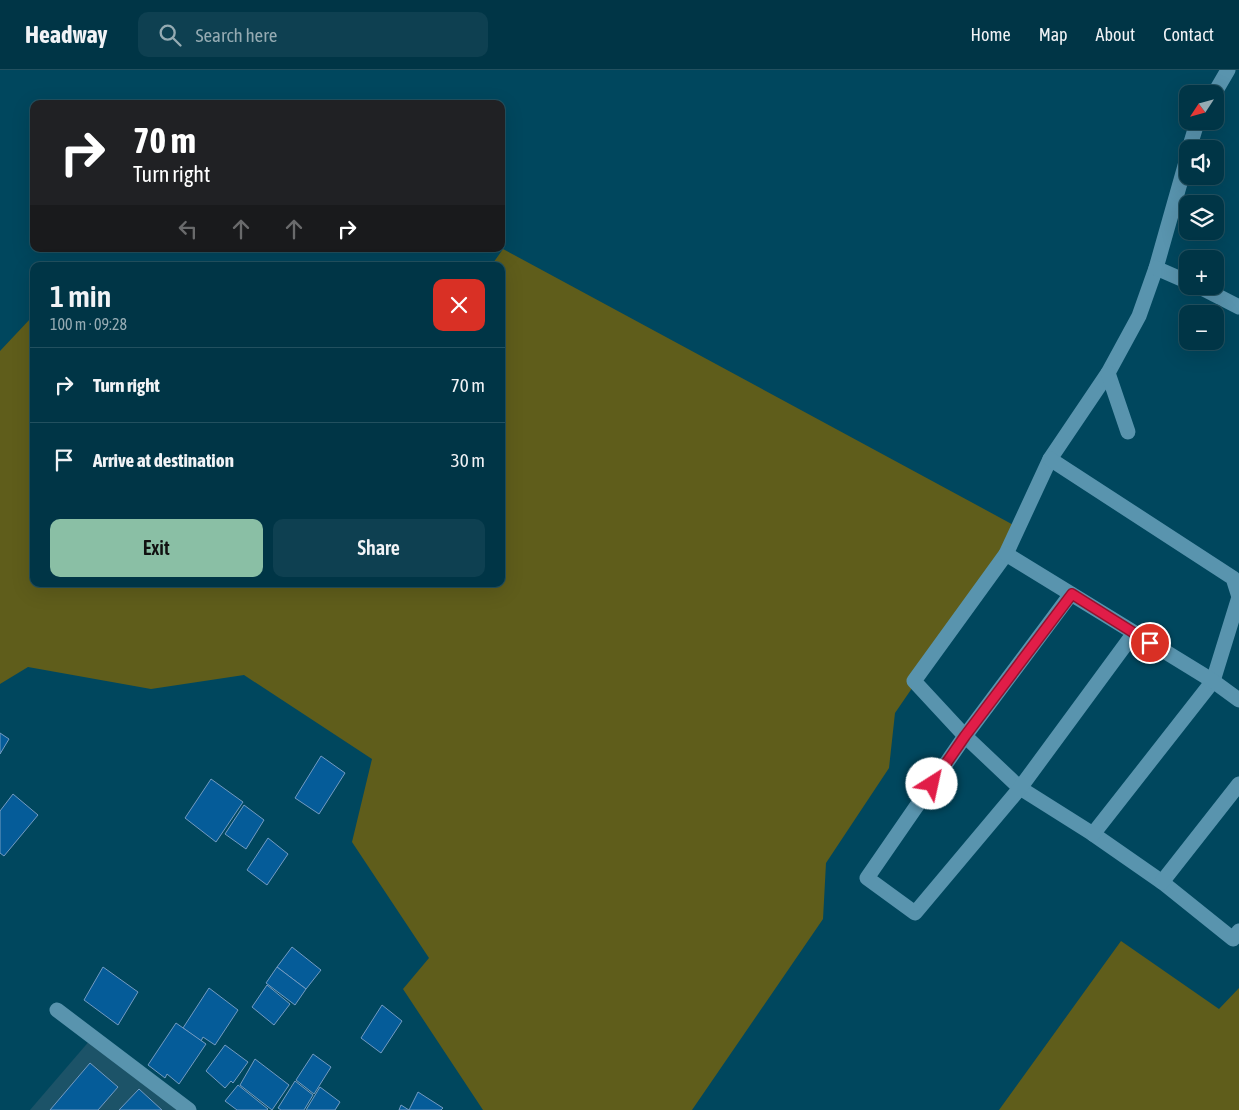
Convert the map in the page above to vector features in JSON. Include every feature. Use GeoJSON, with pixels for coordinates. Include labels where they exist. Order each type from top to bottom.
{"type":"FeatureCollection","features":[{"type":"Feature","properties":{"kind":"street"},"geometry":{"type":"LineString","coordinates":[[1219,85],[1228,70]]}},
{"type":"Feature","properties":{"kind":"street"},"geometry":{"type":"LineString","coordinates":[[1180,185],[1156,268],[1139,316],[1108,373],[1050,459],[1006,554],[914,681],[965,736],[1020,788],[1093,834],[1162,882],[1233,939],[1239,931]]}},
{"type":"Feature","properties":{"kind":"street"},"geometry":{"type":"LineString","coordinates":[[1156,268],[1179,278]]}},
{"type":"Feature","properties":{"kind":"street"},"geometry":{"type":"LineString","coordinates":[[1216,295],[1239,307]]}},
{"type":"Feature","properties":{"kind":"street"},"geometry":{"type":"LineString","coordinates":[[1108,373],[1128,432]]}},
{"type":"Feature","properties":{"kind":"street"},"geometry":{"type":"LineString","coordinates":[[1050,459],[1233,578],[1239,597],[1213,681],[1093,834]]}},
{"type":"Feature","properties":{"kind":"street"},"geometry":{"type":"LineString","coordinates":[[1006,554],[1213,681],[1239,700]]}},
{"type":"Feature","properties":{"kind":"street"},"geometry":{"type":"LineString","coordinates":[[1072,594],[965,736],[867,878],[915,913],[1020,788],[1134,633]]}},
{"type":"Feature","properties":{"kind":"street"},"geometry":{"type":"LineString","coordinates":[[1162,882],[1239,784]]}},
{"type":"Feature","properties":{"kind":"street"},"geometry":{"type":"LineString","coordinates":[[57,1010],[189,1110]]}},
{"type":"Feature","properties":{"kind":"shaded area"},"geometry":{"type":"Polygon","coordinates":[[[505,250],[1021,529],[895,713],[889,768],[826,863],[823,919],[692,1110],[483,1110],[403,989],[429,958],[352,842],[372,759],[244,675],[151,689],[28,667],[0,684],[0,351],[30,319],[30,587],[505,587],[505,262],[494,262],[501,252],[505,252],[505,250]]]}},
{"type":"Feature","properties":{"kind":"shaded area"},"geometry":{"type":"Polygon","coordinates":[[[1121,941],[1219,1009],[1239,988],[1239,1110],[999,1110],[1121,941]]]}},
{"type":"Feature","properties":{"kind":"shaded area"},"geometry":{"type":"Polygon","coordinates":[[[91,1039],[180,1110],[30,1110],[91,1039]]]}},
{"type":"Feature","properties":{"kind":"building"},"geometry":{"type":"Polygon","coordinates":[[[0,733],[9,739],[0,754],[0,733]]]}},
{"type":"Feature","properties":{"kind":"building"},"geometry":{"type":"Polygon","coordinates":[[[321,756],[345,773],[319,814],[295,798],[321,756]]]}},
{"type":"Feature","properties":{"kind":"building"},"geometry":{"type":"Polygon","coordinates":[[[211,779],[243,802],[216,842],[185,818],[211,779]]]}},
{"type":"Feature","properties":{"kind":"building"},"geometry":{"type":"Polygon","coordinates":[[[13,794],[38,815],[4,856],[0,853],[0,811],[13,794]]]}},
{"type":"Feature","properties":{"kind":"building"},"geometry":{"type":"Polygon","coordinates":[[[244,805],[264,820],[246,849],[225,834],[244,805]]]}},
{"type":"Feature","properties":{"kind":"building"},"geometry":{"type":"Polygon","coordinates":[[[268,838],[288,854],[267,885],[247,870],[268,838]]]}},
{"type":"Feature","properties":{"kind":"building"},"geometry":{"type":"Polygon","coordinates":[[[292,947],[321,970],[306,989],[277,967],[292,947]]]}},
{"type":"Feature","properties":{"kind":"building"},"geometry":{"type":"Polygon","coordinates":[[[103,967],[138,992],[118,1025],[84,1000],[103,967]]]}},
{"type":"Feature","properties":{"kind":"building"},"geometry":{"type":"Polygon","coordinates":[[[277,967],[306,989],[295,1005],[266,983],[277,967]]]}},
{"type":"Feature","properties":{"kind":"building"},"geometry":{"type":"Polygon","coordinates":[[[267,985],[290,1004],[274,1025],[252,1007],[267,985]]]}},
{"type":"Feature","properties":{"kind":"building"},"geometry":{"type":"Polygon","coordinates":[[[209,988],[238,1010],[215,1045],[203,1037],[201,1041],[183,1028],[209,988]]]}},
{"type":"Feature","properties":{"kind":"building"},"geometry":{"type":"Polygon","coordinates":[[[382,1005],[402,1021],[381,1053],[361,1038],[382,1005]]]}},
{"type":"Feature","properties":{"kind":"building"},"geometry":{"type":"Polygon","coordinates":[[[176,1023],[206,1044],[179,1084],[167,1074],[165,1078],[148,1065],[176,1023]]]}},
{"type":"Feature","properties":{"kind":"building"},"geometry":{"type":"Polygon","coordinates":[[[225,1045],[248,1062],[233,1083],[231,1081],[225,1088],[206,1071],[225,1045]]]}},
{"type":"Feature","properties":{"kind":"building"},"geometry":{"type":"Polygon","coordinates":[[[313,1054],[331,1067],[314,1094],[296,1080],[313,1054]]]}},
{"type":"Feature","properties":{"kind":"building"},"geometry":{"type":"Polygon","coordinates":[[[255,1059],[289,1085],[272,1110],[240,1085],[255,1059]]]}},
{"type":"Feature","properties":{"kind":"building"},"geometry":{"type":"Polygon","coordinates":[[[90,1063],[118,1087],[98,1110],[50,1110],[90,1063]]]}},
{"type":"Feature","properties":{"kind":"building"},"geometry":{"type":"Polygon","coordinates":[[[295,1081],[313,1095],[304,1110],[281,1110],[278,1108],[295,1081]]]}},
{"type":"Feature","properties":{"kind":"building"},"geometry":{"type":"Polygon","coordinates":[[[238,1085],[268,1109],[237,1110],[225,1101],[238,1085]]]}},
{"type":"Feature","properties":{"kind":"building"},"geometry":{"type":"Polygon","coordinates":[[[320,1087],[340,1102],[335,1110],[306,1110],[320,1087]]]}},
{"type":"Feature","properties":{"kind":"building"},"geometry":{"type":"Polygon","coordinates":[[[139,1089],[162,1110],[119,1110],[139,1089]]]}},
{"type":"Feature","properties":{"kind":"building"},"geometry":{"type":"Polygon","coordinates":[[[418,1092],[443,1108],[441,1110],[409,1110],[418,1092]]]}},
{"type":"Feature","properties":{"kind":"building"},"geometry":{"type":"Polygon","coordinates":[[[401,1105],[409,1110],[399,1110],[401,1105]]]}},
{"type":"Feature","properties":{"kind":"route"},"geometry":{"type":"LineString","coordinates":[[932,784],[965,736],[1072,594],[1150,643]]}}]}
